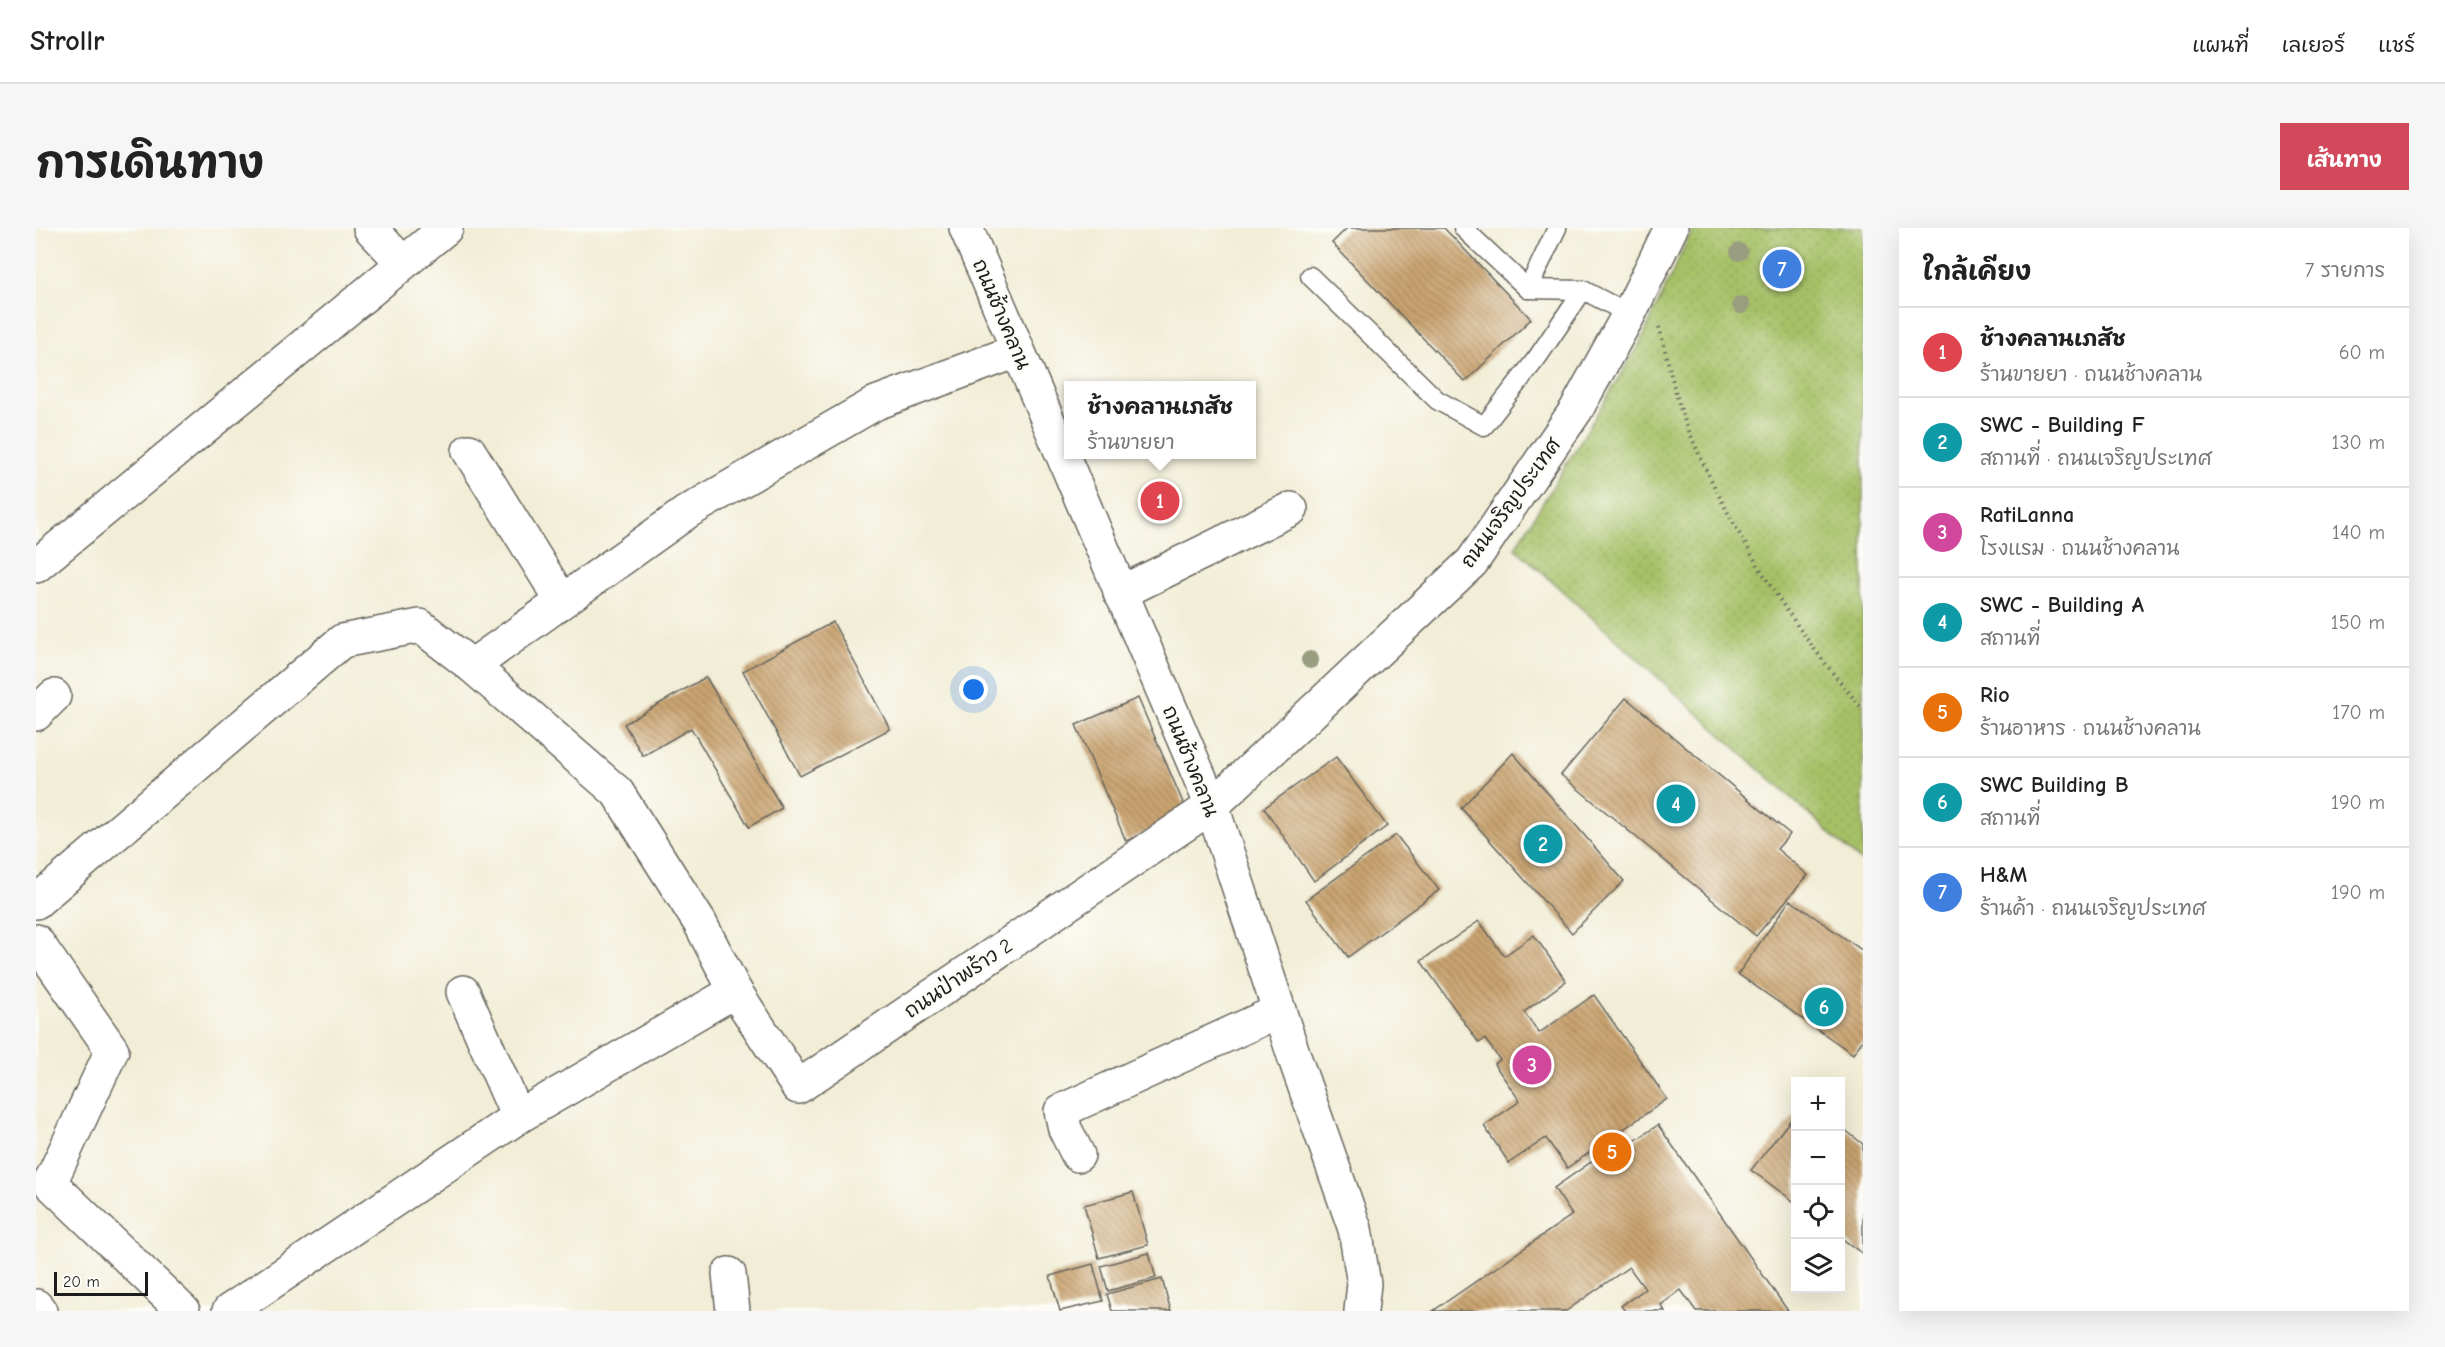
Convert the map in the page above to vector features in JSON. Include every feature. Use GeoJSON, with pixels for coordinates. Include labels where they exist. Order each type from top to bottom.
{"type":"FeatureCollection","features":[{"type":"Feature","properties":{"kind":"street"},"geometry":{"type":"LineString","coordinates":[[370,228],[402,262]]}},
{"type":"Feature","properties":{"kind":"street"},"geometry":{"type":"LineString","coordinates":[[36,566],[446,228]]}},
{"type":"Feature","properties":{"kind":"street","name":"ถนนช้างคลาน"},"geometry":{"type":"LineString","coordinates":[[966,228],[1212,806],[1279,1011],[1355,1229],[1364,1284],[1361,1311]]}},
{"type":"Feature","properties":{"kind":"street","name":"ถนนเจริญประเทศ"},"geometry":{"type":"LineString","coordinates":[[1212,806],[1472,562],[1576,410],[1629,314],[1671,228]]}},
{"type":"Feature","properties":{"kind":"street"},"geometry":{"type":"LineString","coordinates":[[472,666],[687,512],[876,403],[1017,351]]}},
{"type":"Feature","properties":{"kind":"street"},"geometry":{"type":"LineString","coordinates":[[469,451],[562,601]]}},
{"type":"Feature","properties":{"kind":"street"},"geometry":{"type":"LineString","coordinates":[[1120,593],[1291,508]]}},
{"type":"Feature","properties":{"kind":"street"},"geometry":{"type":"LineString","coordinates":[[36,902],[342,641],[420,626],[472,666],[617,792],[700,923],[735,991],[518,1117],[229,1311]]}},
{"type":"Feature","properties":{"kind":"street","name":"ถนนป่าพร้าว 2"},"geometry":{"type":"LineString","coordinates":[[735,991],[798,1087],[1212,806]]}},
{"type":"Feature","properties":{"kind":"street"},"geometry":{"type":"LineString","coordinates":[[36,941],[112,1050],[50,1184],[183,1311]]}},
{"type":"Feature","properties":{"kind":"street"},"geometry":{"type":"LineString","coordinates":[[463,992],[518,1117]]}},
{"type":"Feature","properties":{"kind":"street"},"geometry":{"type":"LineString","coordinates":[[1078,1155],[1065,1129],[1061,1111],[1279,1011]]}},
{"type":"Feature","properties":{"kind":"street"},"geometry":{"type":"LineString","coordinates":[[729,1274],[733,1311]]}},
{"type":"Feature","properties":{"kind":"street"},"geometry":{"type":"LineString","coordinates":[[36,1306],[40,1311]]}},
{"type":"Feature","properties":{"kind":"lane"},"geometry":{"type":"LineString","coordinates":[[1463,228],[1528,289],[1583,290],[1629,314]]}},
{"type":"Feature","properties":{"kind":"lane"},"geometry":{"type":"LineString","coordinates":[[1528,289],[1557,228]]}},
{"type":"Feature","properties":{"kind":"lane"},"geometry":{"type":"LineString","coordinates":[[1310,276],[1437,400],[1484,426],[1537,358],[1583,290]]}},
{"type":"Feature","properties":{"kind":"path"},"geometry":{"type":"LineString","coordinates":[[1646,280],[1685,422],[1729,515],[1798,629],[1863,709]]}},
{"type":"Feature","properties":{"kind":"green space"},"geometry":{"type":"Polygon","coordinates":[[[1693,228],[1863,228],[1863,863],[1515,548],[1638,347],[1693,228]]]}},
{"type":"Feature","properties":{"kind":"building"},"geometry":{"type":"Polygon","coordinates":[[[1347,228],[1444,228],[1531,319],[1465,382],[1332,243],[1347,228]]]}},
{"type":"Feature","properties":{"kind":"building"},"geometry":{"type":"Polygon","coordinates":[[[833,622],[890,729],[800,776],[743,671],[833,622]]]}},
{"type":"Feature","properties":{"kind":"building"},"geometry":{"type":"Polygon","coordinates":[[[706,677],[782,808],[749,827],[691,728],[643,756],[624,724],[706,677]]]}},
{"type":"Feature","properties":{"kind":"building"},"geometry":{"type":"Polygon","coordinates":[[[1138,698],[1188,814],[1126,841],[1076,725],[1138,698]]]}},
{"type":"Feature","properties":{"kind":"building"},"geometry":{"type":"Polygon","coordinates":[[[1626,698],[1790,834],[1777,849],[1808,875],[1756,936],[1561,775],[1626,698]]]}},
{"type":"Feature","properties":{"kind":"building"},"geometry":{"type":"Polygon","coordinates":[[[1513,753],[1624,881],[1572,933],[1461,808],[1513,753]]]}},
{"type":"Feature","properties":{"kind":"building"},"geometry":{"type":"Polygon","coordinates":[[[1336,757],[1387,826],[1314,881],[1264,808],[1336,757]]]}},
{"type":"Feature","properties":{"kind":"building"},"geometry":{"type":"Polygon","coordinates":[[[1396,835],[1439,890],[1348,957],[1306,900],[1396,835]]]}},
{"type":"Feature","properties":{"kind":"building"},"geometry":{"type":"Polygon","coordinates":[[[1790,900],[1863,951],[1863,1040],[1853,1054],[1738,974],[1790,900]]]}},
{"type":"Feature","properties":{"kind":"building"},"geometry":{"type":"Polygon","coordinates":[[[1479,921],[1504,956],[1534,935],[1566,981],[1524,1012],[1539,1033],[1594,995],[1667,1099],[1567,1168],[1546,1138],[1509,1163],[1484,1126],[1520,1101],[1494,1064],[1500,1060],[1485,1039],[1479,1043],[1421,961],[1479,921]]]}},
{"type":"Feature","properties":{"kind":"building"},"geometry":{"type":"Polygon","coordinates":[[[1791,1119],[1791,1199],[1751,1170],[1791,1119]]]}},
{"type":"Feature","properties":{"kind":"building"},"geometry":{"type":"Polygon","coordinates":[[[1658,1125],[1788,1311],[1696,1311],[1681,1290],[1661,1305],[1665,1311],[1625,1311],[1621,1306],[1645,1289],[1629,1267],[1566,1311],[1433,1311],[1572,1215],[1554,1188],[1614,1146],[1618,1152],[1658,1125]]]}},
{"type":"Feature","properties":{"kind":"building"},"geometry":{"type":"Polygon","coordinates":[[[1845,1130],[1863,1144],[1863,1254],[1845,1241],[1845,1130]]]}},
{"type":"Feature","properties":{"kind":"building"},"geometry":{"type":"Polygon","coordinates":[[[1133,1192],[1148,1245],[1099,1258],[1084,1205],[1133,1192]]]}},
{"type":"Feature","properties":{"kind":"building"},"geometry":{"type":"Polygon","coordinates":[[[1149,1253],[1156,1278],[1108,1291],[1101,1266],[1149,1253]]]}},
{"type":"Feature","properties":{"kind":"building"},"geometry":{"type":"Polygon","coordinates":[[[1093,1264],[1103,1301],[1060,1311],[1050,1276],[1093,1264]]]}},
{"type":"Feature","properties":{"kind":"building"},"geometry":{"type":"Polygon","coordinates":[[[1162,1279],[1171,1311],[1112,1311],[1107,1294],[1162,1279]]]}},
{"type":"Feature","properties":{"kind":"place","name":"H&M"},"geometry":{"type":"Point","coordinates":[1782,269]}},
{"type":"Feature","properties":{"kind":"place","name":"ช้างคลานเภสัช"},"geometry":{"type":"Point","coordinates":[1160,501]}},
{"type":"Feature","properties":{"kind":"place","name":"SWC - Building A"},"geometry":{"type":"Point","coordinates":[1676,804]}},
{"type":"Feature","properties":{"kind":"place","name":"SWC - Building F"},"geometry":{"type":"Point","coordinates":[1543,844]}},
{"type":"Feature","properties":{"kind":"place","name":"SWC Building B"},"geometry":{"type":"Point","coordinates":[1824,1007]}},
{"type":"Feature","properties":{"kind":"place","name":"RatiLanna"},"geometry":{"type":"Point","coordinates":[1532,1065]}},
{"type":"Feature","properties":{"kind":"place","name":"Rio"},"geometry":{"type":"Point","coordinates":[1612,1152]}}]}
